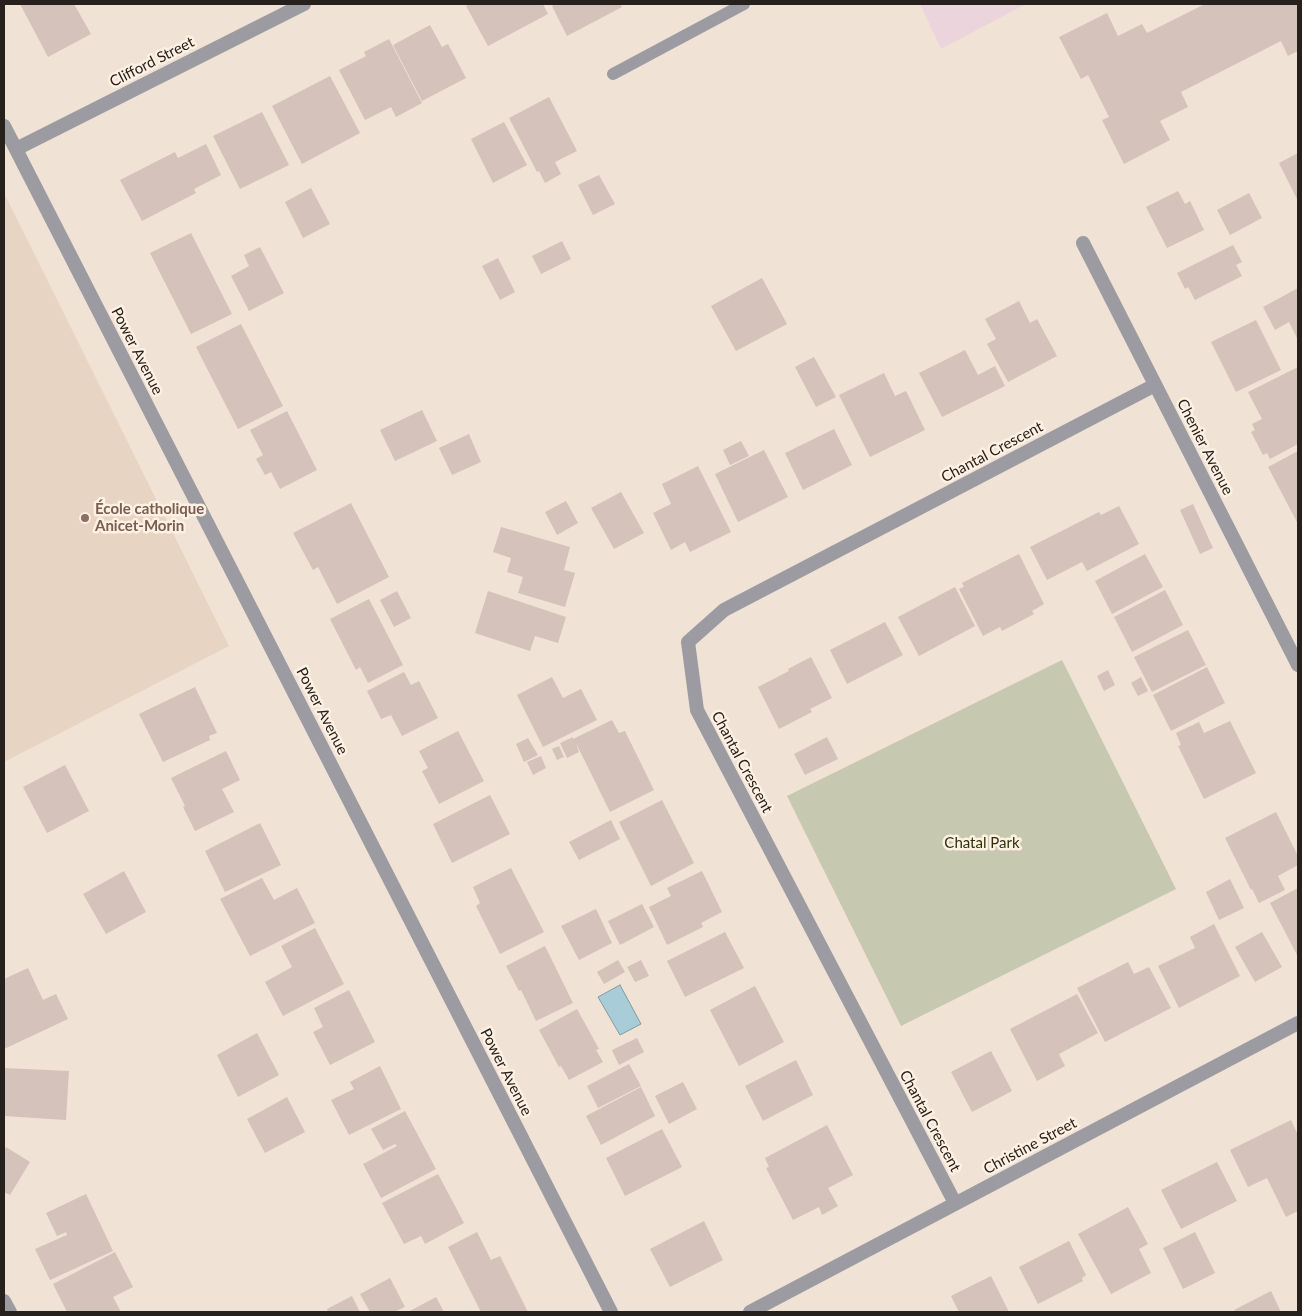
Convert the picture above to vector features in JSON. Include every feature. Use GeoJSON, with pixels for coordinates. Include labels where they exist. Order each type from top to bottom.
{"type":"FeatureCollection","features":[{"type":"Feature","properties":{"kind":"street","name":"Clifford Street"},"geometry":{"type":"LineString","coordinates":[[16,149],[304,4]]}},
{"type":"Feature","properties":{"kind":"street","name":"Power Avenue"},"geometry":{"type":"LineString","coordinates":[[4,126],[611,1312]]}},
{"type":"Feature","properties":{"kind":"street","name":"Chenier Avenue"},"geometry":{"type":"LineString","coordinates":[[1083,243],[1298,665]]}},
{"type":"Feature","properties":{"kind":"street","name":"Chantal Crescent"},"geometry":{"type":"LineString","coordinates":[[955,1203],[697,710],[688,642],[724,610],[1155,385]]}},
{"type":"Feature","properties":{"kind":"street","name":"Christine Street"},"geometry":{"type":"LineString","coordinates":[[750,1312],[1298,1023]]}},
{"type":"Feature","properties":{"kind":"street"},"geometry":{"type":"LineString","coordinates":[[4,1301],[10,1312]]}},
{"type":"Feature","properties":{"kind":"lane"},"geometry":{"type":"LineString","coordinates":[[613,74],[744,4]]}},
{"type":"Feature","properties":{"kind":"shaded area"},"geometry":{"type":"Polygon","coordinates":[[[920,4],[1026,4],[941,49],[920,4]]]}},
{"type":"Feature","properties":{"kind":"shaded area","name":"École catholique Anicet-Morin"},"geometry":{"type":"Polygon","coordinates":[[[4,193],[229,646],[4,762],[4,193]]]}},
{"type":"Feature","properties":{"kind":"green space","name":"Chatal Park"},"geometry":{"type":"Polygon","coordinates":[[[1062,660],[1176,889],[901,1026],[787,796],[1062,660]]]}},
{"type":"Feature","properties":{"kind":"water"},"geometry":{"type":"Polygon","coordinates":[[[620,985],[641,1024],[620,1035],[598,997],[620,985]]]}},
{"type":"Feature","properties":{"kind":"building"},"geometry":{"type":"Polygon","coordinates":[[[20,4],[74,4],[91,34],[48,57],[20,4]]]}},
{"type":"Feature","properties":{"kind":"building"},"geometry":{"type":"Polygon","coordinates":[[[470,4],[543,4],[548,14],[488,46],[466,6],[470,4]]]}},
{"type":"Feature","properties":{"kind":"building"},"geometry":{"type":"Polygon","coordinates":[[[556,4],[620,4],[622,7],[567,36],[552,6],[556,4]]]}},
{"type":"Feature","properties":{"kind":"building"},"geometry":{"type":"Polygon","coordinates":[[[1205,4],[1298,4],[1298,51],[1288,56],[1281,41],[1181,92],[1188,107],[1160,121],[1170,140],[1124,164],[1102,120],[1109,117],[1088,75],[1081,79],[1059,37],[1107,13],[1118,36],[1142,24],[1147,33],[1205,4]]]}},
{"type":"Feature","properties":{"kind":"building"},"geometry":{"type":"Polygon","coordinates":[[[430,25],[442,47],[448,44],[466,78],[422,101],[393,45],[430,25]]]}},
{"type":"Feature","properties":{"kind":"building"},"geometry":{"type":"Polygon","coordinates":[[[389,39],[422,103],[396,117],[391,107],[365,120],[339,70],[366,56],[364,52],[389,39]]]}},
{"type":"Feature","properties":{"kind":"building"},"geometry":{"type":"Polygon","coordinates":[[[330,76],[360,133],[302,164],[272,106],[330,76]]]}},
{"type":"Feature","properties":{"kind":"building"},"geometry":{"type":"Polygon","coordinates":[[[549,97],[577,151],[555,162],[561,174],[545,183],[539,171],[537,172],[509,118],[549,97]]]}},
{"type":"Feature","properties":{"kind":"building"},"geometry":{"type":"Polygon","coordinates":[[[262,112],[289,165],[240,189],[213,136],[262,112]]]}},
{"type":"Feature","properties":{"kind":"building"},"geometry":{"type":"Polygon","coordinates":[[[504,122],[527,165],[493,183],[471,139],[504,122]]]}},
{"type":"Feature","properties":{"kind":"building"},"geometry":{"type":"Polygon","coordinates":[[[206,144],[221,175],[194,189],[196,193],[142,221],[120,180],[175,152],[178,158],[206,144]]]}},
{"type":"Feature","properties":{"kind":"building"},"geometry":{"type":"Polygon","coordinates":[[[1298,153],[1298,201],[1279,163],[1298,153]]]}},
{"type":"Feature","properties":{"kind":"building"},"geometry":{"type":"Polygon","coordinates":[[[599,175],[615,204],[593,215],[578,185],[599,175]]]}},
{"type":"Feature","properties":{"kind":"building"},"geometry":{"type":"Polygon","coordinates":[[[311,188],[330,224],[303,238],[285,202],[311,188]]]}},
{"type":"Feature","properties":{"kind":"building"},"geometry":{"type":"Polygon","coordinates":[[[1178,191],[1185,204],[1190,201],[1204,230],[1167,248],[1146,207],[1178,191]]]}},
{"type":"Feature","properties":{"kind":"building"},"geometry":{"type":"Polygon","coordinates":[[[1249,193],[1262,218],[1230,235],[1217,210],[1249,193]]]}},
{"type":"Feature","properties":{"kind":"building"},"geometry":{"type":"Polygon","coordinates":[[[191,233],[232,314],[191,334],[150,253],[191,233]]]}},
{"type":"Feature","properties":{"kind":"building"},"geometry":{"type":"Polygon","coordinates":[[[562,241],[571,259],[541,274],[532,256],[562,241]]]}},
{"type":"Feature","properties":{"kind":"building"},"geometry":{"type":"Polygon","coordinates":[[[1233,245],[1242,262],[1236,265],[1242,276],[1195,300],[1188,287],[1185,289],[1177,273],[1233,245]]]}},
{"type":"Feature","properties":{"kind":"building"},"geometry":{"type":"Polygon","coordinates":[[[260,247],[284,293],[249,311],[231,276],[249,266],[244,255],[260,247]]]}},
{"type":"Feature","properties":{"kind":"building"},"geometry":{"type":"Polygon","coordinates":[[[498,258],[515,292],[500,300],[482,266],[498,258]]]}},
{"type":"Feature","properties":{"kind":"building"},"geometry":{"type":"Polygon","coordinates":[[[762,278],[787,324],[736,351],[711,306],[762,278]]]}},
{"type":"Feature","properties":{"kind":"building"},"geometry":{"type":"Polygon","coordinates":[[[1298,288],[1297,338],[1289,322],[1275,330],[1263,307],[1298,288]]]}},
{"type":"Feature","properties":{"kind":"building"},"geometry":{"type":"Polygon","coordinates":[[[1019,301],[1030,323],[1037,319],[1057,356],[1008,382],[987,344],[996,339],[985,319],[1019,301]]]}},
{"type":"Feature","properties":{"kind":"building"},"geometry":{"type":"Polygon","coordinates":[[[1256,320],[1281,370],[1236,392],[1211,342],[1256,320]]]}},
{"type":"Feature","properties":{"kind":"building"},"geometry":{"type":"Polygon","coordinates":[[[241,324],[283,406],[238,429],[196,347],[241,324]]]}},
{"type":"Feature","properties":{"kind":"building"},"geometry":{"type":"Polygon","coordinates":[[[965,350],[978,375],[995,366],[1005,386],[942,417],[919,373],[965,350]]]}},
{"type":"Feature","properties":{"kind":"building"},"geometry":{"type":"Polygon","coordinates":[[[814,357],[836,397],[816,407],[795,367],[814,357]]]}},
{"type":"Feature","properties":{"kind":"building"},"geometry":{"type":"Polygon","coordinates":[[[1298,367],[1298,444],[1270,459],[1267,453],[1263,455],[1251,432],[1255,430],[1252,424],[1262,419],[1248,392],[1298,367]]]}},
{"type":"Feature","properties":{"kind":"building"},"geometry":{"type":"Polygon","coordinates":[[[884,373],[895,396],[906,391],[925,430],[870,457],[839,395],[884,373]]]}},
{"type":"Feature","properties":{"kind":"building"},"geometry":{"type":"Polygon","coordinates":[[[422,410],[437,441],[395,461],[380,430],[422,410]]]}},
{"type":"Feature","properties":{"kind":"building"},"geometry":{"type":"Polygon","coordinates":[[[287,411],[317,470],[280,489],[271,472],[265,475],[256,459],[263,455],[250,430],[287,411]]]}},
{"type":"Feature","properties":{"kind":"building"},"geometry":{"type":"Polygon","coordinates":[[[834,429],[852,465],[803,490],[785,453],[834,429]]]}},
{"type":"Feature","properties":{"kind":"building"},"geometry":{"type":"Polygon","coordinates":[[[469,434],[481,462],[452,475],[439,448],[469,434]]]}},
{"type":"Feature","properties":{"kind":"building"},"geometry":{"type":"Polygon","coordinates":[[[741,441],[749,456],[730,465],[723,450],[741,441]]]}},
{"type":"Feature","properties":{"kind":"building"},"geometry":{"type":"Polygon","coordinates":[[[764,450],[788,497],[738,522],[715,474],[764,450]]]}},
{"type":"Feature","properties":{"kind":"building"},"geometry":{"type":"Polygon","coordinates":[[[1298,451],[1298,522],[1297,522],[1268,467],[1298,451]]]}},
{"type":"Feature","properties":{"kind":"building"},"geometry":{"type":"Polygon","coordinates":[[[698,466],[731,532],[690,552],[685,542],[671,550],[653,513],[671,504],[662,484],[698,466]]]}},
{"type":"Feature","properties":{"kind":"building"},"geometry":{"type":"Polygon","coordinates":[[[621,492],[644,533],[614,549],[591,508],[621,492]]]}},
{"type":"Feature","properties":{"kind":"building"},"geometry":{"type":"Polygon","coordinates":[[[566,501],[578,523],[557,535],[545,512],[566,501]]]}},
{"type":"Feature","properties":{"kind":"building"},"geometry":{"type":"Polygon","coordinates":[[[351,503],[389,577],[337,604],[318,567],[313,570],[293,533],[351,503]]]}},
{"type":"Feature","properties":{"kind":"building"},"geometry":{"type":"Polygon","coordinates":[[[1193,504],[1213,548],[1200,554],[1180,510],[1193,504]]]}},
{"type":"Feature","properties":{"kind":"building"},"geometry":{"type":"Polygon","coordinates":[[[1119,506],[1139,544],[1087,571],[1082,562],[1047,580],[1030,547],[1099,512],[1101,515],[1119,506]]]}},
{"type":"Feature","properties":{"kind":"building"},"geometry":{"type":"Polygon","coordinates":[[[501,527],[570,547],[564,570],[575,573],[565,607],[518,593],[523,577],[507,572],[511,558],[493,552],[501,527]]]}},
{"type":"Feature","properties":{"kind":"building"},"geometry":{"type":"Polygon","coordinates":[[[1019,554],[1044,604],[1032,611],[1034,614],[1002,631],[1000,627],[983,636],[959,589],[964,587],[962,583],[1019,554]]]}},
{"type":"Feature","properties":{"kind":"building"},"geometry":{"type":"Polygon","coordinates":[[[1145,554],[1163,587],[1112,614],[1095,581],[1145,554]]]}},
{"type":"Feature","properties":{"kind":"building"},"geometry":{"type":"Polygon","coordinates":[[[955,587],[975,626],[919,656],[898,617],[955,587]]]}},
{"type":"Feature","properties":{"kind":"building"},"geometry":{"type":"Polygon","coordinates":[[[1165,590],[1183,625],[1132,652],[1114,617],[1165,590]]]}},
{"type":"Feature","properties":{"kind":"building"},"geometry":{"type":"Polygon","coordinates":[[[397,591],[411,618],[394,627],[380,600],[397,591]]]}},
{"type":"Feature","properties":{"kind":"building"},"geometry":{"type":"Polygon","coordinates":[[[488,591],[566,617],[558,643],[535,636],[530,651],[475,633],[488,591]]]}},
{"type":"Feature","properties":{"kind":"building"},"geometry":{"type":"Polygon","coordinates":[[[369,599],[403,665],[368,683],[360,667],[356,670],[330,619],[369,599]]]}},
{"type":"Feature","properties":{"kind":"building"},"geometry":{"type":"Polygon","coordinates":[[[885,622],[903,655],[847,684],[830,650],[885,622]]]}},
{"type":"Feature","properties":{"kind":"building"},"geometry":{"type":"Polygon","coordinates":[[[1188,630],[1206,665],[1152,692],[1134,657],[1188,630]]]}},
{"type":"Feature","properties":{"kind":"building"},"geometry":{"type":"Polygon","coordinates":[[[811,657],[832,698],[810,709],[812,712],[779,729],[758,687],[811,657]]]}},
{"type":"Feature","properties":{"kind":"building"},"geometry":{"type":"Polygon","coordinates":[[[1207,667],[1225,703],[1171,731],[1153,695],[1207,667]]]}},
{"type":"Feature","properties":{"kind":"building"},"geometry":{"type":"Polygon","coordinates":[[[1108,670],[1115,685],[1104,691],[1097,676],[1108,670]]]}},
{"type":"Feature","properties":{"kind":"building"},"geometry":{"type":"Polygon","coordinates":[[[404,672],[411,685],[419,681],[438,718],[402,736],[391,715],[381,719],[367,691],[404,672]]]}},
{"type":"Feature","properties":{"kind":"building"},"geometry":{"type":"Polygon","coordinates":[[[552,677],[563,698],[581,689],[597,720],[543,747],[517,695],[552,677]]]}},
{"type":"Feature","properties":{"kind":"building"},"geometry":{"type":"Polygon","coordinates":[[[1141,677],[1148,691],[1138,696],[1131,683],[1141,677]]]}},
{"type":"Feature","properties":{"kind":"building"},"geometry":{"type":"Polygon","coordinates":[[[195,687],[217,733],[209,736],[210,740],[163,762],[139,714],[195,687]]]}},
{"type":"Feature","properties":{"kind":"building"},"geometry":{"type":"Polygon","coordinates":[[[612,720],[619,733],[625,731],[654,790],[610,812],[576,743],[579,752],[567,758],[560,743],[573,737],[573,739],[612,720]]]}},
{"type":"Feature","properties":{"kind":"building"},"geometry":{"type":"Polygon","coordinates":[[[1230,721],[1256,773],[1204,799],[1178,746],[1181,745],[1176,733],[1199,722],[1204,733],[1230,721]]]}},
{"type":"Feature","properties":{"kind":"building"},"geometry":{"type":"Polygon","coordinates":[[[458,731],[484,781],[439,804],[422,771],[428,768],[419,751],[458,731]]]}},
{"type":"Feature","properties":{"kind":"building"},"geometry":{"type":"Polygon","coordinates":[[[827,737],[838,759],[805,775],[794,754],[827,737]]]}},
{"type":"Feature","properties":{"kind":"building"},"geometry":{"type":"Polygon","coordinates":[[[528,738],[538,755],[524,762],[516,744],[528,738]]]}},
{"type":"Feature","properties":{"kind":"building"},"geometry":{"type":"Polygon","coordinates":[[[559,746],[564,757],[557,760],[552,749],[559,746]]]}},
{"type":"Feature","properties":{"kind":"building"},"geometry":{"type":"Polygon","coordinates":[[[226,751],[240,780],[222,789],[234,812],[195,831],[171,778],[226,751]]]}},
{"type":"Feature","properties":{"kind":"building"},"geometry":{"type":"Polygon","coordinates":[[[541,756],[546,768],[533,775],[527,762],[541,756]]]}},
{"type":"Feature","properties":{"kind":"building"},"geometry":{"type":"Polygon","coordinates":[[[65,765],[89,811],[47,833],[23,787],[65,765]]]}},
{"type":"Feature","properties":{"kind":"building"},"geometry":{"type":"Polygon","coordinates":[[[490,795],[510,834],[452,863],[433,824],[490,795]]]}},
{"type":"Feature","properties":{"kind":"building"},"geometry":{"type":"Polygon","coordinates":[[[662,800],[694,863],[651,886],[619,822],[662,800]]]}},
{"type":"Feature","properties":{"kind":"building"},"geometry":{"type":"Polygon","coordinates":[[[1276,812],[1298,856],[1298,865],[1278,876],[1285,890],[1259,903],[1225,838],[1276,812]]]}},
{"type":"Feature","properties":{"kind":"building"},"geometry":{"type":"Polygon","coordinates":[[[611,820],[620,839],[579,860],[569,842],[611,820]]]}},
{"type":"Feature","properties":{"kind":"building"},"geometry":{"type":"Polygon","coordinates":[[[260,823],[281,865],[225,892],[205,851],[260,823]]]}},
{"type":"Feature","properties":{"kind":"building"},"geometry":{"type":"Polygon","coordinates":[[[511,868],[544,932],[500,954],[476,906],[480,903],[473,887],[511,868]]]}},
{"type":"Feature","properties":{"kind":"building"},"geometry":{"type":"Polygon","coordinates":[[[124,871],[146,912],[106,934],[83,894],[124,871]]]}},
{"type":"Feature","properties":{"kind":"building"},"geometry":{"type":"Polygon","coordinates":[[[702,871],[722,912],[701,923],[703,927],[667,945],[649,907],[671,896],[667,888],[702,871]]]}},
{"type":"Feature","properties":{"kind":"building"},"geometry":{"type":"Polygon","coordinates":[[[262,878],[274,900],[297,888],[315,923],[250,956],[220,899],[262,878]]]}},
{"type":"Feature","properties":{"kind":"building"},"geometry":{"type":"Polygon","coordinates":[[[1230,879],[1244,908],[1219,920],[1206,892],[1230,879]]]}},
{"type":"Feature","properties":{"kind":"building"},"geometry":{"type":"Polygon","coordinates":[[[1298,888],[1298,957],[1270,903],[1298,888]]]}},
{"type":"Feature","properties":{"kind":"building"},"geometry":{"type":"Polygon","coordinates":[[[642,904],[654,927],[620,945],[608,921],[642,904]]]}},
{"type":"Feature","properties":{"kind":"building"},"geometry":{"type":"Polygon","coordinates":[[[596,909],[612,943],[579,960],[561,926],[596,909]]]}},
{"type":"Feature","properties":{"kind":"building"},"geometry":{"type":"Polygon","coordinates":[[[1214,924],[1240,976],[1179,1008],[1158,966],[1195,948],[1190,937],[1214,924]]]}},
{"type":"Feature","properties":{"kind":"building"},"geometry":{"type":"Polygon","coordinates":[[[315,928],[344,984],[283,1016],[265,982],[292,967],[281,946],[315,928]]]}},
{"type":"Feature","properties":{"kind":"building"},"geometry":{"type":"Polygon","coordinates":[[[725,932],[744,968],[685,997],[667,961],[725,932]]]}},
{"type":"Feature","properties":{"kind":"building"},"geometry":{"type":"Polygon","coordinates":[[[1262,932],[1282,967],[1255,982],[1235,947],[1262,932]]]}},
{"type":"Feature","properties":{"kind":"building"},"geometry":{"type":"Polygon","coordinates":[[[545,946],[573,1003],[536,1021],[521,990],[519,991],[506,966],[545,946]]]}},
{"type":"Feature","properties":{"kind":"building"},"geometry":{"type":"Polygon","coordinates":[[[618,960],[625,972],[604,984],[597,972],[618,960]]]}},
{"type":"Feature","properties":{"kind":"building"},"geometry":{"type":"Polygon","coordinates":[[[641,960],[649,976],[635,982],[627,967],[641,960]]]}},
{"type":"Feature","properties":{"kind":"building"},"geometry":{"type":"Polygon","coordinates":[[[1128,962],[1134,974],[1149,967],[1171,1008],[1105,1042],[1077,988],[1128,962]]]}},
{"type":"Feature","properties":{"kind":"building"},"geometry":{"type":"Polygon","coordinates":[[[28,968],[43,1000],[56,994],[68,1019],[4,1049],[4,979],[28,968]]]}},
{"type":"Feature","properties":{"kind":"building"},"geometry":{"type":"Polygon","coordinates":[[[755,986],[784,1042],[739,1066],[710,1010],[755,986]]]}},
{"type":"Feature","properties":{"kind":"building"},"geometry":{"type":"Polygon","coordinates":[[[349,990],[375,1042],[330,1065],[313,1032],[323,1027],[314,1008],[349,990]]]}},
{"type":"Feature","properties":{"kind":"building"},"geometry":{"type":"Polygon","coordinates":[[[1077,994],[1098,1033],[1059,1054],[1065,1066],[1037,1081],[1010,1029],[1077,994]]]}},
{"type":"Feature","properties":{"kind":"building"},"geometry":{"type":"Polygon","coordinates":[[[577,1009],[599,1049],[596,1050],[603,1062],[569,1080],[561,1066],[559,1067],[539,1030],[577,1009]]]}},
{"type":"Feature","properties":{"kind":"building"},"geometry":{"type":"Polygon","coordinates":[[[257,1033],[279,1075],[238,1097],[217,1055],[257,1033]]]}},
{"type":"Feature","properties":{"kind":"building"},"geometry":{"type":"Polygon","coordinates":[[[637,1038],[644,1052],[619,1065],[612,1050],[637,1038]]]}},
{"type":"Feature","properties":{"kind":"building"},"geometry":{"type":"Polygon","coordinates":[[[991,1051],[1012,1091],[972,1112],[951,1072],[991,1051]]]}},
{"type":"Feature","properties":{"kind":"building"},"geometry":{"type":"Polygon","coordinates":[[[796,1060],[813,1095],[763,1121],[745,1086],[796,1060]]]}},
{"type":"Feature","properties":{"kind":"building"},"geometry":{"type":"Polygon","coordinates":[[[629,1064],[641,1086],[598,1108],[587,1086],[629,1064]]]}},
{"type":"Feature","properties":{"kind":"building"},"geometry":{"type":"Polygon","coordinates":[[[380,1066],[401,1109],[349,1135],[331,1100],[354,1089],[350,1082],[380,1066]]]}},
{"type":"Feature","properties":{"kind":"building"},"geometry":{"type":"Polygon","coordinates":[[[4,1068],[69,1071],[66,1120],[4,1116],[4,1068]]]}},
{"type":"Feature","properties":{"kind":"building"},"geometry":{"type":"Polygon","coordinates":[[[683,1082],[697,1109],[669,1124],[655,1096],[683,1082]]]}},
{"type":"Feature","properties":{"kind":"building"},"geometry":{"type":"Polygon","coordinates":[[[641,1087],[655,1116],[601,1145],[586,1116],[641,1087]]]}},
{"type":"Feature","properties":{"kind":"building"},"geometry":{"type":"Polygon","coordinates":[[[287,1097],[305,1132],[265,1153],[247,1119],[287,1097]]]}},
{"type":"Feature","properties":{"kind":"building"},"geometry":{"type":"Polygon","coordinates":[[[405,1111],[436,1169],[381,1198],[363,1164],[397,1146],[395,1144],[383,1150],[371,1129],[405,1111]]]}},
{"type":"Feature","properties":{"kind":"building"},"geometry":{"type":"Polygon","coordinates":[[[1291,1120],[1298,1135],[1298,1211],[1286,1217],[1267,1178],[1248,1187],[1230,1150],[1291,1120]]]}},
{"type":"Feature","properties":{"kind":"building"},"geometry":{"type":"Polygon","coordinates":[[[827,1125],[853,1175],[828,1188],[838,1206],[822,1215],[819,1207],[793,1220],[766,1168],[769,1167],[765,1158],[827,1125]]]}},
{"type":"Feature","properties":{"kind":"building"},"geometry":{"type":"Polygon","coordinates":[[[662,1129],[682,1167],[625,1196],[606,1158],[662,1129]]]}},
{"type":"Feature","properties":{"kind":"building"},"geometry":{"type":"Polygon","coordinates":[[[6,1147],[30,1162],[10,1195],[4,1192],[4,1152],[6,1147]]]}},
{"type":"Feature","properties":{"kind":"building"},"geometry":{"type":"Polygon","coordinates":[[[1217,1162],[1237,1201],[1181,1229],[1161,1190],[1217,1162]]]}},
{"type":"Feature","properties":{"kind":"building"},"geometry":{"type":"Polygon","coordinates":[[[438,1174],[464,1223],[425,1244],[421,1236],[404,1244],[382,1203],[438,1174]]]}},
{"type":"Feature","properties":{"kind":"building"},"geometry":{"type":"Polygon","coordinates":[[[86,1194],[113,1251],[50,1280],[35,1249],[67,1235],[66,1232],[57,1236],[46,1213],[86,1194]]]}},
{"type":"Feature","properties":{"kind":"building"},"geometry":{"type":"Polygon","coordinates":[[[1128,1207],[1148,1244],[1139,1249],[1151,1273],[1111,1294],[1078,1234],[1128,1207]]]}},
{"type":"Feature","properties":{"kind":"building"},"geometry":{"type":"Polygon","coordinates":[[[704,1221],[723,1260],[670,1287],[650,1249],[704,1221]]]}},
{"type":"Feature","properties":{"kind":"building"},"geometry":{"type":"Polygon","coordinates":[[[477,1232],[491,1260],[500,1256],[528,1312],[481,1312],[448,1247],[477,1232]]]}},
{"type":"Feature","properties":{"kind":"building"},"geometry":{"type":"Polygon","coordinates":[[[1195,1232],[1215,1273],[1183,1289],[1163,1248],[1195,1232]]]}},
{"type":"Feature","properties":{"kind":"building"},"geometry":{"type":"Polygon","coordinates":[[[1069,1241],[1086,1275],[1082,1278],[1083,1281],[1038,1304],[1019,1267],[1069,1241]]]}},
{"type":"Feature","properties":{"kind":"building"},"geometry":{"type":"Polygon","coordinates":[[[115,1252],[133,1287],[113,1297],[121,1312],[67,1312],[53,1284],[115,1252]]]}},
{"type":"Feature","properties":{"kind":"building"},"geometry":{"type":"Polygon","coordinates":[[[991,1276],[1009,1312],[959,1312],[951,1296],[991,1276]]]}},
{"type":"Feature","properties":{"kind":"building"},"geometry":{"type":"Polygon","coordinates":[[[390,1278],[405,1307],[394,1312],[370,1312],[360,1294],[390,1278]]]}},
{"type":"Feature","properties":{"kind":"building"},"geometry":{"type":"Polygon","coordinates":[[[1271,1291],[1281,1312],[1236,1312],[1234,1310],[1271,1291]]]}},
{"type":"Feature","properties":{"kind":"building"},"geometry":{"type":"Polygon","coordinates":[[[352,1296],[360,1312],[328,1312],[327,1309],[352,1296]]]}},
{"type":"Feature","properties":{"kind":"building"},"geometry":{"type":"Polygon","coordinates":[[[436,1297],[444,1312],[408,1312],[436,1297]]]}},
{"type":"Feature","properties":{"kind":"place","name":"École catholique Anicet-Morin"},"geometry":{"type":"Point","coordinates":[85,518]}}]}
